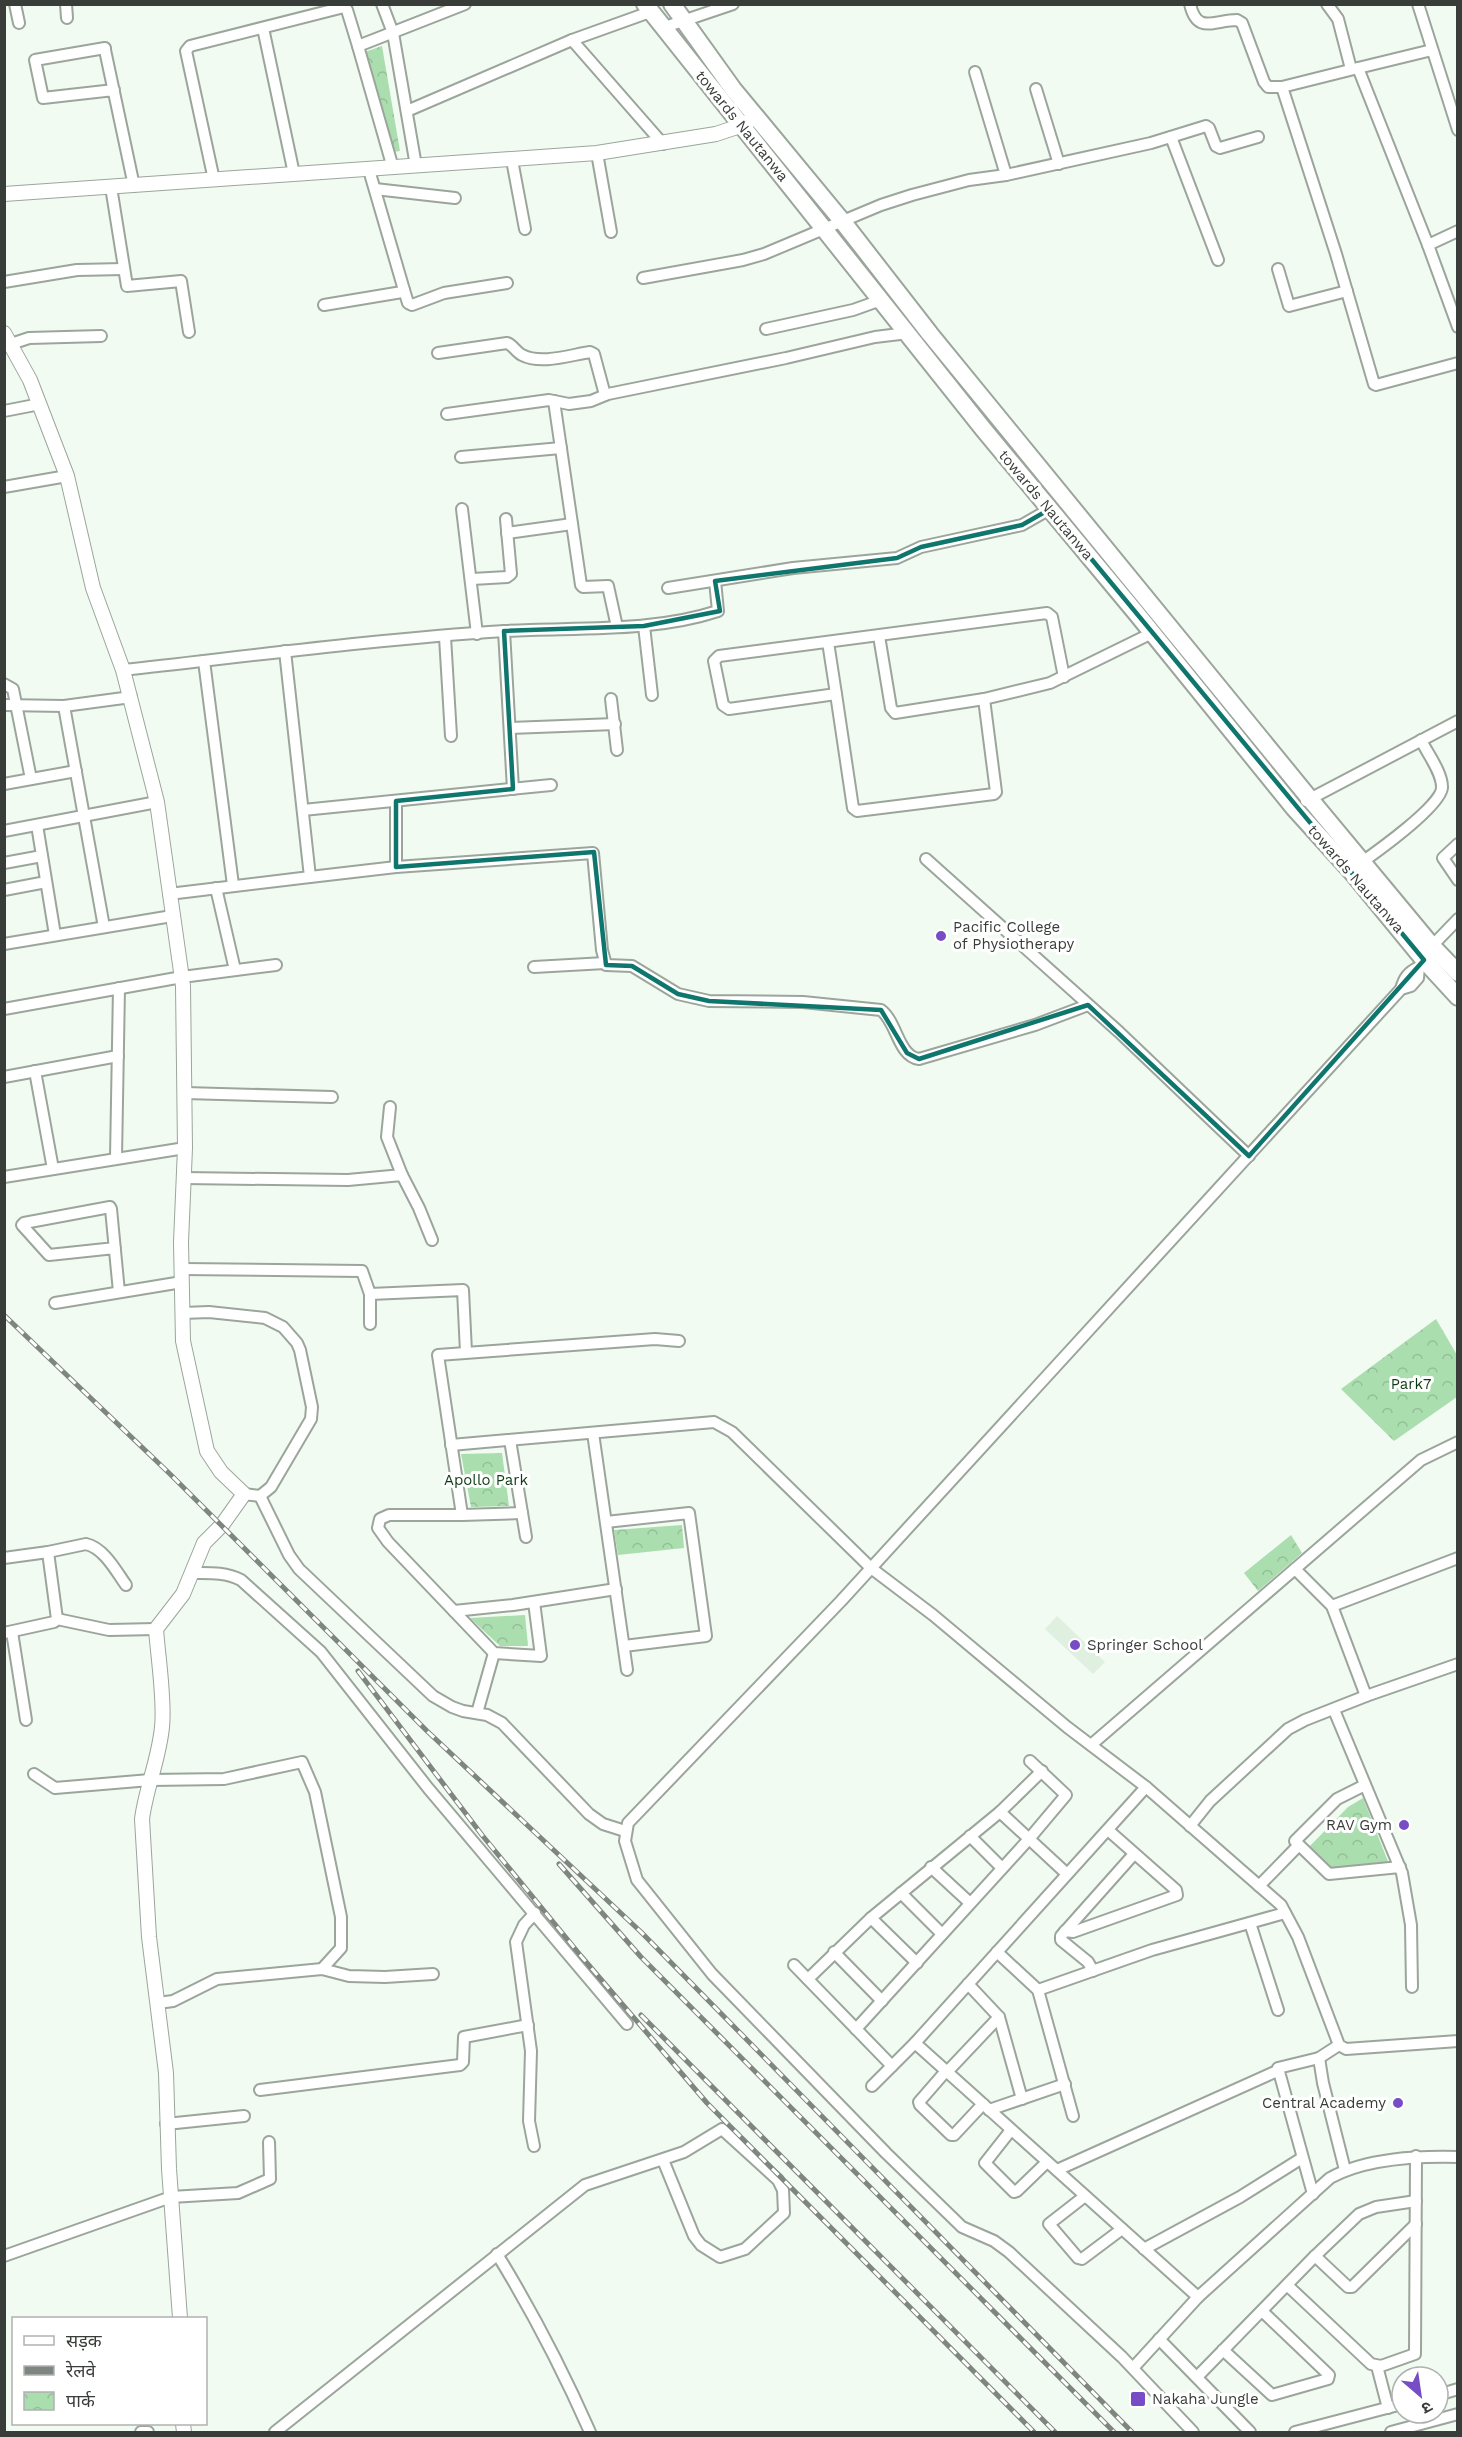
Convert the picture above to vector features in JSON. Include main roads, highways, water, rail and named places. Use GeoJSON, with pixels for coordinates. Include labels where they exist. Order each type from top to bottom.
{"type":"FeatureCollection","features":[{"type":"Feature","properties":{"kind":"main road"},"geometry":{"type":"LineString","coordinates":[[672,4],[734,89],[749,120],[843,222],[930,334],[1310,799],[1357,866]]}},
{"type":"Feature","properties":{"kind":"main road","name":"towards Nautanwa"},"geometry":{"type":"LineString","coordinates":[[648,8],[662,28],[749,120],[826,230],[984,430],[1294,808],[1357,866],[1425,958],[1458,997]]}},
{"type":"Feature","properties":{"kind":"main road"},"geometry":{"type":"LineString","coordinates":[[1425,958],[1458,973]]}},
{"type":"Feature","properties":{"kind":"railway"},"geometry":{"type":"LineString","coordinates":[[4,1315],[171,1475],[427,1731],[641,1932],[1132,2432]]}},
{"type":"Feature","properties":{"kind":"railway"},"geometry":{"type":"LineString","coordinates":[[358,1671],[482,1835],[581,1956],[707,2103],[1034,2432]]}},
{"type":"Feature","properties":{"kind":"railway"},"geometry":{"type":"LineString","coordinates":[[559,1864],[641,1957],[1114,2432]]}},
{"type":"Feature","properties":{"kind":"railway"},"geometry":{"type":"LineString","coordinates":[[641,2015],[1055,2432]]}},
{"type":"Feature","properties":{"kind":"place","name":"Pacific College of Physiotherapy"},"geometry":{"type":"Point","coordinates":[941,936]}},
{"type":"Feature","properties":{"kind":"place","name":"Springer School"},"geometry":{"type":"Point","coordinates":[1075,1645]}},
{"type":"Feature","properties":{"kind":"place","name":"RAV Gym"},"geometry":{"type":"Point","coordinates":[1404,1825]}},
{"type":"Feature","properties":{"kind":"place","name":"Central Academy"},"geometry":{"type":"Point","coordinates":[1398,2103]}},
{"type":"Feature","properties":{"kind":"place","name":"Nakaha Jungle"},"geometry":{"type":"Point","coordinates":[1138,2399]}},
{"type":"Feature","properties":{"kind":"park label","name":"Park7"},"geometry":{"type":"Point","coordinates":[1411,1384]}},
{"type":"Feature","properties":{"kind":"park label","name":"Apollo Park"},"geometry":{"type":"Point","coordinates":[486,1480]}}]}
